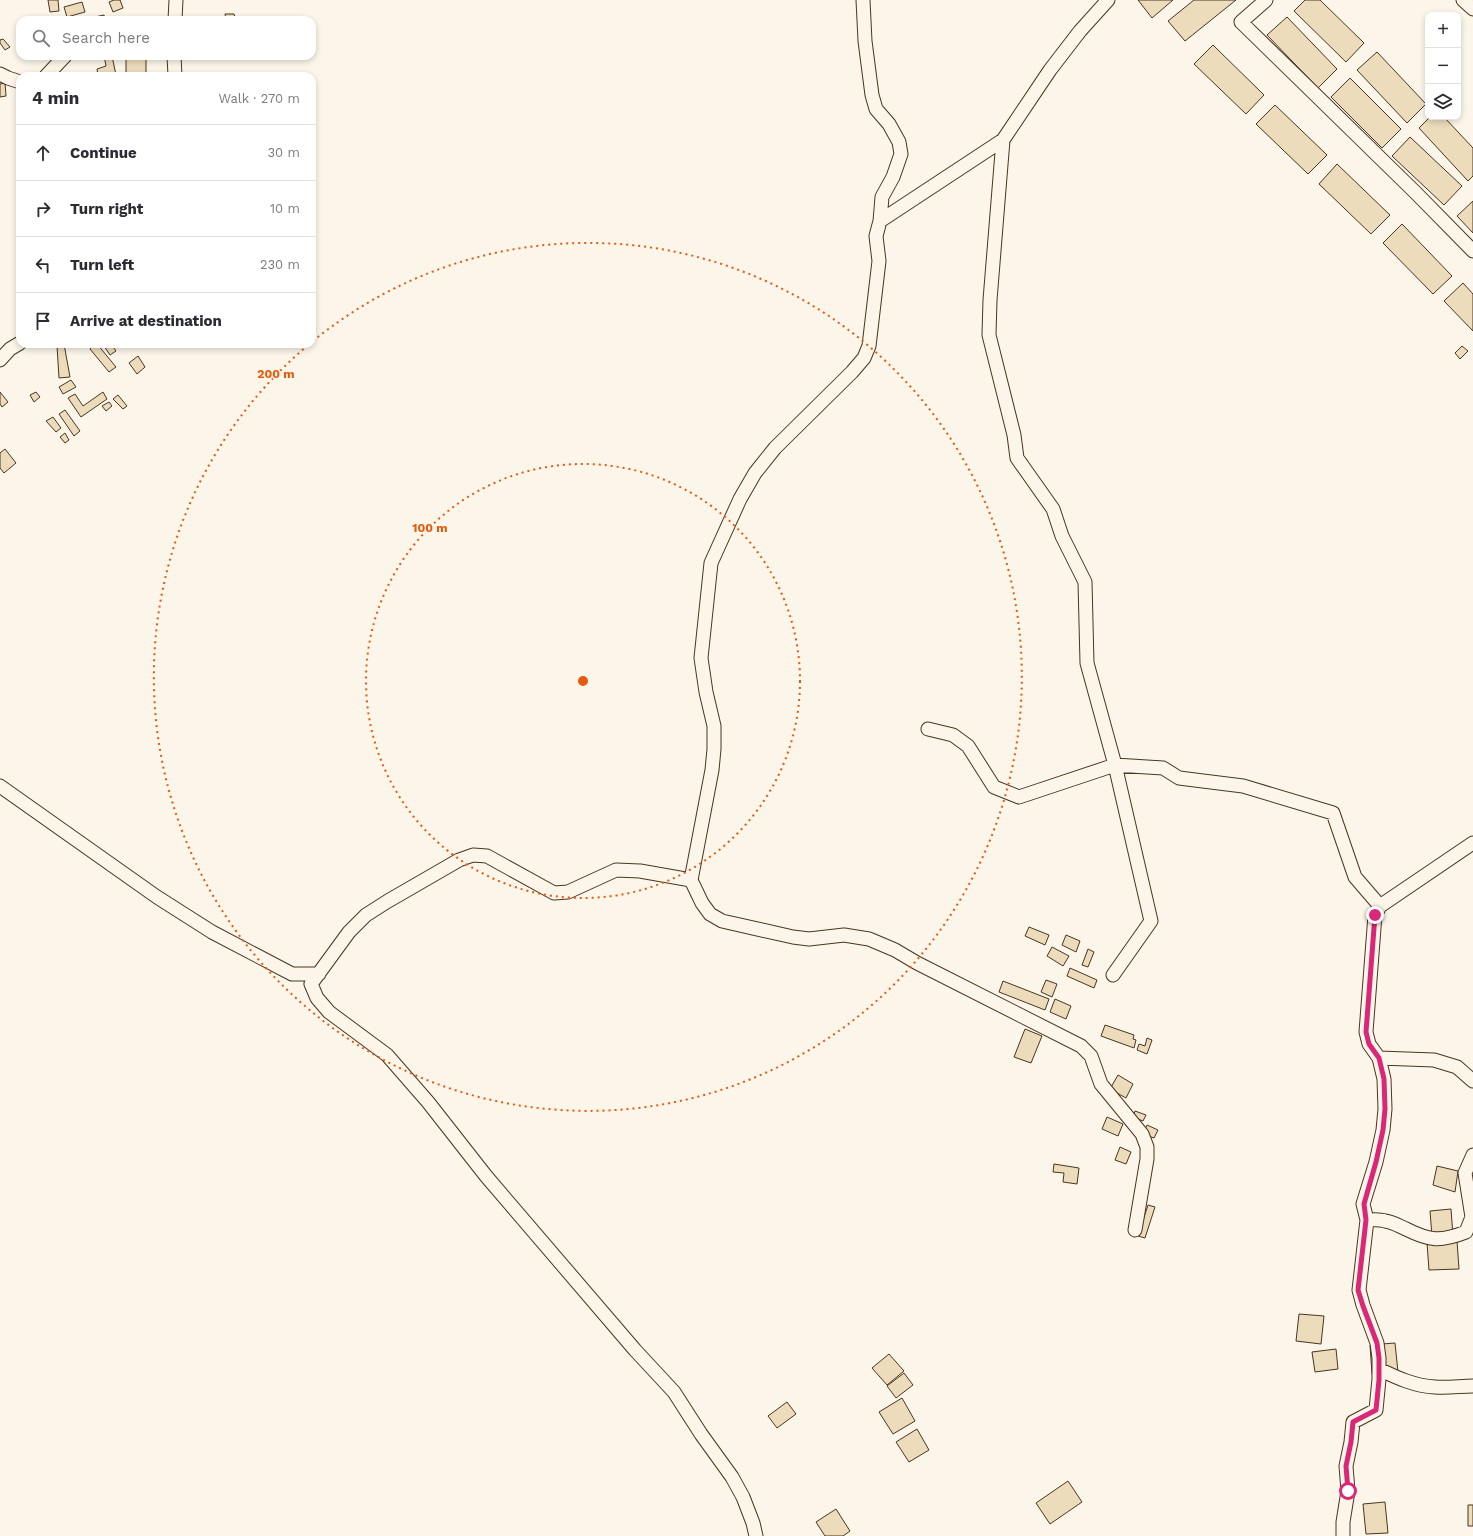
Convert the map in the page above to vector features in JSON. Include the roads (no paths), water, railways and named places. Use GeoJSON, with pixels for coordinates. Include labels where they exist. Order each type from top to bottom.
{"type":"FeatureCollection","features":[{"type":"Feature","properties":{"kind":"street"},"geometry":{"type":"LineString","coordinates":[[175,16],[176,0]]}},
{"type":"Feature","properties":{"kind":"street"},"geometry":{"type":"LineString","coordinates":[[863,0],[865,41],[872,95],[876,109],[889,124],[899,142],[901,154],[893,177],[882,197],[880,221],[876,236],[879,261],[870,346],[864,358],[852,372],[776,448],[755,473],[740,499],[711,564],[701,658],[706,692],[714,726],[714,749],[712,770],[691,880],[702,903],[710,914],[722,921],[793,938],[844,935],[869,939],[894,950],[1081,1046],[1091,1056],[1101,1084],[1142,1134],[1147,1148],[1147,1159],[1135,1230]]}},
{"type":"Feature","properties":{"kind":"street"},"geometry":{"type":"LineString","coordinates":[[880,221],[1003,140],[1050,70],[1080,30],[1108,0]]}},
{"type":"Feature","properties":{"kind":"street"},"geometry":{"type":"LineString","coordinates":[[1266,0],[1242,22],[1416,192],[1473,251]]}},
{"type":"Feature","properties":{"kind":"street"},"geometry":{"type":"LineString","coordinates":[[1463,0],[1473,9]]}},
{"type":"Feature","properties":{"kind":"street"},"geometry":{"type":"LineString","coordinates":[[50,72],[61,60]]}},
{"type":"Feature","properties":{"kind":"street"},"geometry":{"type":"LineString","coordinates":[[174,60],[174,72]]}},
{"type":"Feature","properties":{"kind":"street"},"geometry":{"type":"LineString","coordinates":[[0,74],[16,81]]}},
{"type":"Feature","properties":{"kind":"street"},"geometry":{"type":"LineString","coordinates":[[1003,140],[988,335],[1014,434],[1017,458],[1053,509],[1062,536],[1085,582],[1087,662],[1115,765],[1151,921],[1113,975]]}},
{"type":"Feature","properties":{"kind":"street"},"geometry":{"type":"LineString","coordinates":[[0,360],[10,349],[16,345]]}},
{"type":"Feature","properties":{"kind":"street"},"geometry":{"type":"LineString","coordinates":[[928,729],[953,735],[968,746],[994,787],[1019,797],[1115,765],[1163,768],[1179,778],[1243,786],[1333,813],[1355,877],[1380,906]]}},
{"type":"Feature","properties":{"kind":"street"},"geometry":{"type":"LineString","coordinates":[[0,786],[158,897],[212,932],[292,974],[319,974]]}},
{"type":"Feature","properties":{"kind":"street"},"geometry":{"type":"LineString","coordinates":[[1342,1536],[1348,1491],[1346,1466],[1353,1422],[1376,1410],[1379,1368],[1377,1343],[1358,1290],[1366,1220],[1364,1204],[1376,1162],[1383,1130],[1385,1109],[1384,1079],[1379,1058],[1369,1044],[1366,1032],[1375,915],[1380,906],[1473,844]]}},
{"type":"Feature","properties":{"kind":"street"},"geometry":{"type":"LineString","coordinates":[[691,880],[640,871],[616,870],[568,892],[554,893],[487,856],[473,855],[459,860],[388,900],[366,915],[349,932],[311,984],[317,998],[329,1012],[387,1055],[428,1102],[491,1182],[635,1350],[674,1392],[701,1434],[732,1477],[743,1497],[753,1523],[756,1536]]}},
{"type":"Feature","properties":{"kind":"street"},"geometry":{"type":"LineString","coordinates":[[1379,1058],[1434,1060],[1457,1067],[1473,1081]]}},
{"type":"Feature","properties":{"kind":"street"},"geometry":{"type":"LineString","coordinates":[[1366,1220],[1384,1220],[1419,1236],[1431,1239],[1449,1239],[1466,1232],[1472,1217],[1465,1173],[1473,1155]]}},
{"type":"Feature","properties":{"kind":"street"},"geometry":{"type":"LineString","coordinates":[[1379,1368],[1398,1378],[1418,1384],[1435,1387],[1473,1386]]}}]}
